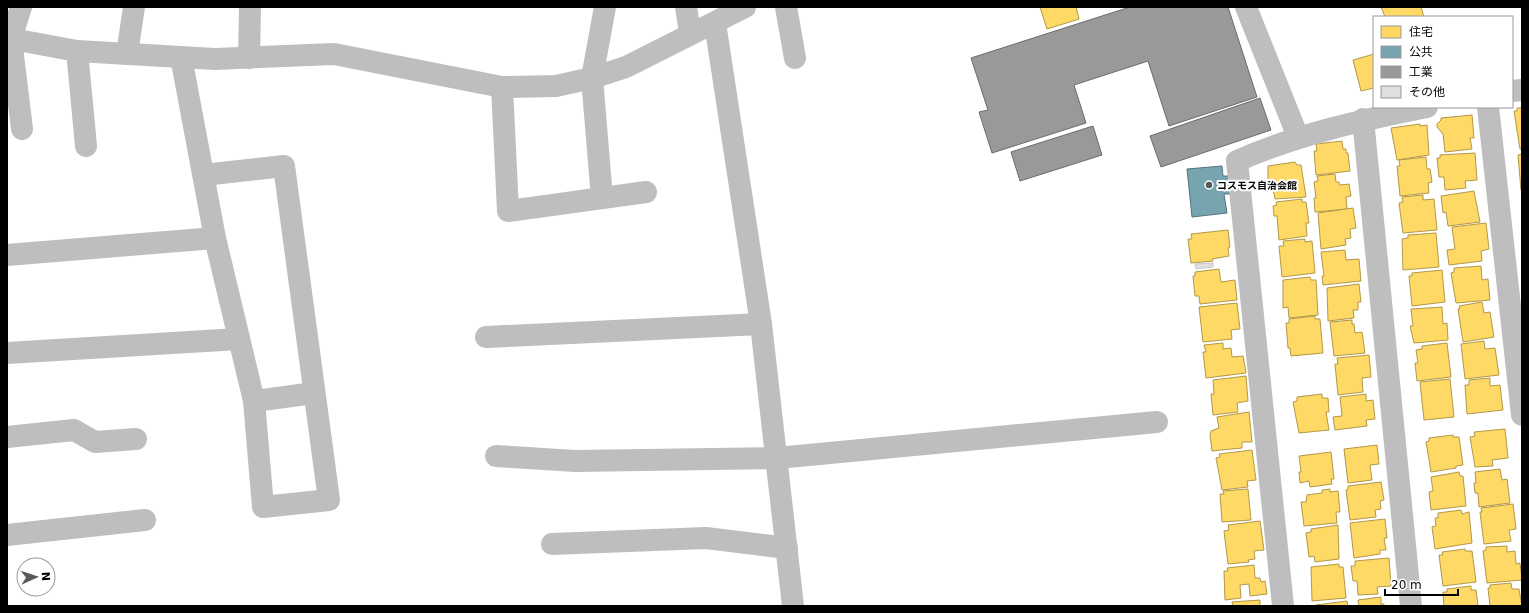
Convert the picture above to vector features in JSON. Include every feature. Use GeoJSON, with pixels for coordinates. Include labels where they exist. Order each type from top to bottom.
{"type":"FeatureCollection","features":[{"type":"Feature","properties":{"kind":"street"},"geometry":{"type":"LineString","coordinates":[[21,7],[9,38],[22,129]]}},
{"type":"Feature","properties":{"kind":"street"},"geometry":{"type":"LineString","coordinates":[[127,54],[134,7]]}},
{"type":"Feature","properties":{"kind":"street"},"geometry":{"type":"LineString","coordinates":[[249,58],[250,7]]}},
{"type":"Feature","properties":{"kind":"street"},"geometry":{"type":"LineString","coordinates":[[602,198],[592,78],[605,7]]}},
{"type":"Feature","properties":{"kind":"street"},"geometry":{"type":"LineString","coordinates":[[686,7],[690,33]]}},
{"type":"Feature","properties":{"kind":"street"},"geometry":{"type":"LineString","coordinates":[[9,38],[77,51],[215,59],[334,54],[502,87],[556,86],[592,78],[626,67],[690,33],[715,23],[745,7]]}},
{"type":"Feature","properties":{"kind":"street"},"geometry":{"type":"LineString","coordinates":[[786,7],[795,58]]}},
{"type":"Feature","properties":{"kind":"street"},"geometry":{"type":"LineString","coordinates":[[1246,7],[1298,137]]}},
{"type":"Feature","properties":{"kind":"street"},"geometry":{"type":"LineString","coordinates":[[715,23],[761,324],[793,606]]}},
{"type":"Feature","properties":{"kind":"street"},"geometry":{"type":"LineString","coordinates":[[77,51],[86,146]]}},
{"type":"Feature","properties":{"kind":"street"},"geometry":{"type":"LineString","coordinates":[[181,57],[203,175],[215,238],[254,401],[263,507],[329,500],[284,166],[203,175]]}},
{"type":"Feature","properties":{"kind":"street"},"geometry":{"type":"LineString","coordinates":[[502,87],[508,211],[646,192]]}},
{"type":"Feature","properties":{"kind":"street"},"geometry":{"type":"LineString","coordinates":[[1283,606],[1236,161],[1298,137],[1363,119],[1422,108]]}},
{"type":"Feature","properties":{"kind":"street"},"geometry":{"type":"LineString","coordinates":[[1488,108],[1522,415]]}},
{"type":"Feature","properties":{"kind":"street"},"geometry":{"type":"LineString","coordinates":[[1363,119],[1411,606]]}},
{"type":"Feature","properties":{"kind":"street"},"geometry":{"type":"LineString","coordinates":[[7,255],[215,238]]}},
{"type":"Feature","properties":{"kind":"street"},"geometry":{"type":"LineString","coordinates":[[486,337],[761,324]]}},
{"type":"Feature","properties":{"kind":"street"},"geometry":{"type":"LineString","coordinates":[[7,353],[239,339]]}},
{"type":"Feature","properties":{"kind":"street"},"geometry":{"type":"LineString","coordinates":[[254,401],[314,393]]}},
{"type":"Feature","properties":{"kind":"street"},"geometry":{"type":"LineString","coordinates":[[496,456],[575,461],[777,458],[1156,422]]}},
{"type":"Feature","properties":{"kind":"street"},"geometry":{"type":"LineString","coordinates":[[7,437],[74,430],[95,442],[136,439]]}},
{"type":"Feature","properties":{"kind":"street"},"geometry":{"type":"LineString","coordinates":[[7,535],[145,520]]}},
{"type":"Feature","properties":{"kind":"street"},"geometry":{"type":"LineString","coordinates":[[552,544],[706,538],[787,548]]}},
{"type":"Feature","properties":{"kind":"building: 住宅"},"geometry":{"type":"Polygon","coordinates":[[[1040,7],[1076,7],[1079,19],[1047,29],[1040,7]]]}},
{"type":"Feature","properties":{"kind":"building: 住宅"},"geometry":{"type":"Polygon","coordinates":[[[1381,7],[1421,7],[1424,16],[1385,16],[1381,7]]]}},
{"type":"Feature","properties":{"kind":"building: 住宅"},"geometry":{"type":"Polygon","coordinates":[[[1373,54],[1373,88],[1361,91],[1353,60],[1373,54]]]}},
{"type":"Feature","properties":{"kind":"building: 住宅"},"geometry":{"type":"Polygon","coordinates":[[[1517,108],[1522,108],[1522,149],[1520,149],[1514,111],[1517,111],[1517,108]]]}},
{"type":"Feature","properties":{"kind":"building: 住宅"},"geometry":{"type":"Polygon","coordinates":[[[1472,115],[1474,138],[1470,138],[1472,149],[1445,152],[1443,134],[1437,127],[1437,124],[1441,118],[1472,115]]]}},
{"type":"Feature","properties":{"kind":"building: 住宅"},"geometry":{"type":"Polygon","coordinates":[[[1420,124],[1420,126],[1427,125],[1429,155],[1397,160],[1391,128],[1420,124]]]}},
{"type":"Feature","properties":{"kind":"building: 住宅"},"geometry":{"type":"Polygon","coordinates":[[[1342,141],[1343,149],[1346,149],[1346,153],[1348,153],[1350,171],[1316,175],[1314,151],[1317,151],[1316,144],[1342,141]]]}},
{"type":"Feature","properties":{"kind":"building: 住宅"},"geometry":{"type":"Polygon","coordinates":[[[1475,153],[1477,180],[1465,181],[1466,188],[1445,190],[1444,177],[1439,177],[1437,158],[1440,158],[1440,155],[1475,153]]]}},
{"type":"Feature","properties":{"kind":"building: 住宅"},"geometry":{"type":"Polygon","coordinates":[[[1522,154],[1522,189],[1521,190],[1518,155],[1522,154]]]}},
{"type":"Feature","properties":{"kind":"building: 住宅"},"geometry":{"type":"Polygon","coordinates":[[[1426,157],[1427,169],[1430,169],[1432,182],[1428,183],[1429,193],[1400,196],[1397,166],[1400,166],[1399,160],[1426,157]]]}},
{"type":"Feature","properties":{"kind":"building: 住宅"},"geometry":{"type":"Polygon","coordinates":[[[1295,162],[1297,165],[1301,165],[1306,197],[1275,199],[1274,193],[1268,187],[1268,166],[1295,162]]]}},
{"type":"Feature","properties":{"kind":"building: 住宅"},"geometry":{"type":"Polygon","coordinates":[[[1335,174],[1336,182],[1339,182],[1340,185],[1349,184],[1351,196],[1346,197],[1347,209],[1315,212],[1314,198],[1316,198],[1314,182],[1318,181],[1317,176],[1335,174]]]}},
{"type":"Feature","properties":{"kind":"building: 住宅"},"geometry":{"type":"Polygon","coordinates":[[[1474,191],[1480,222],[1448,226],[1446,212],[1443,213],[1441,196],[1474,191]]]}},
{"type":"Feature","properties":{"kind":"building: 住宅"},"geometry":{"type":"Polygon","coordinates":[[[1423,195],[1423,200],[1434,199],[1437,230],[1403,233],[1399,203],[1403,202],[1402,197],[1423,195]]]}},
{"type":"Feature","properties":{"kind":"building: 住宅"},"geometry":{"type":"Polygon","coordinates":[[[1302,199],[1302,202],[1306,202],[1309,223],[1306,223],[1307,236],[1279,240],[1277,216],[1274,216],[1273,206],[1277,205],[1276,202],[1302,199]]]}},
{"type":"Feature","properties":{"kind":"building: 住宅"},"geometry":{"type":"Polygon","coordinates":[[[1353,208],[1356,228],[1350,229],[1351,238],[1345,239],[1346,245],[1321,249],[1318,213],[1353,208]]]}},
{"type":"Feature","properties":{"kind":"building: 住宅"},"geometry":{"type":"Polygon","coordinates":[[[1486,223],[1489,249],[1481,251],[1482,261],[1449,265],[1447,250],[1455,249],[1452,227],[1486,223]]]}},
{"type":"Feature","properties":{"kind":"building: 住宅"},"geometry":{"type":"Polygon","coordinates":[[[1228,230],[1230,247],[1228,248],[1229,256],[1212,259],[1213,261],[1191,263],[1188,239],[1192,239],[1191,234],[1228,230]]]}},
{"type":"Feature","properties":{"kind":"building: 住宅"},"geometry":{"type":"Polygon","coordinates":[[[1436,233],[1439,267],[1403,270],[1402,239],[1408,238],[1408,235],[1436,233]]]}},
{"type":"Feature","properties":{"kind":"building: 住宅"},"geometry":{"type":"Polygon","coordinates":[[[1305,239],[1305,242],[1312,241],[1315,273],[1282,277],[1279,246],[1284,246],[1283,241],[1305,239]]]}},
{"type":"Feature","properties":{"kind":"building: 住宅"},"geometry":{"type":"Polygon","coordinates":[[[1345,250],[1346,260],[1359,259],[1361,281],[1323,285],[1322,276],[1324,276],[1321,252],[1345,250]]]}},
{"type":"Feature","properties":{"kind":"building: 住宅"},"geometry":{"type":"Polygon","coordinates":[[[1481,266],[1482,280],[1488,279],[1490,300],[1456,303],[1451,273],[1454,272],[1454,268],[1481,266]]]}},
{"type":"Feature","properties":{"kind":"building: 住宅"},"geometry":{"type":"Polygon","coordinates":[[[1219,269],[1221,282],[1235,280],[1237,300],[1200,304],[1199,296],[1195,296],[1193,276],[1195,276],[1195,272],[1219,269]]]}},
{"type":"Feature","properties":{"kind":"building: 住宅"},"geometry":{"type":"Polygon","coordinates":[[[1442,270],[1445,302],[1412,306],[1409,276],[1412,276],[1412,273],[1442,270]]]}},
{"type":"Feature","properties":{"kind":"building: 住宅"},"geometry":{"type":"Polygon","coordinates":[[[1310,277],[1311,280],[1316,280],[1318,315],[1289,318],[1288,307],[1283,308],[1283,280],[1310,277]]]}},
{"type":"Feature","properties":{"kind":"building: 住宅"},"geometry":{"type":"Polygon","coordinates":[[[1359,284],[1361,302],[1358,302],[1358,310],[1353,310],[1354,318],[1328,321],[1327,288],[1359,284]]]}},
{"type":"Feature","properties":{"kind":"building: 住宅"},"geometry":{"type":"Polygon","coordinates":[[[1482,302],[1484,313],[1490,312],[1494,337],[1463,342],[1458,309],[1460,309],[1459,306],[1482,302]]]}},
{"type":"Feature","properties":{"kind":"building: 住宅"},"geometry":{"type":"Polygon","coordinates":[[[1237,303],[1240,329],[1231,330],[1232,339],[1203,342],[1199,307],[1237,303]]]}},
{"type":"Feature","properties":{"kind":"building: 住宅"},"geometry":{"type":"Polygon","coordinates":[[[1442,307],[1443,324],[1447,323],[1448,340],[1414,343],[1410,326],[1413,326],[1411,309],[1442,307]]]}},
{"type":"Feature","properties":{"kind":"building: 住宅"},"geometry":{"type":"Polygon","coordinates":[[[1315,316],[1315,319],[1320,319],[1323,353],[1291,356],[1290,348],[1288,348],[1286,323],[1289,323],[1289,319],[1315,316]]]}},
{"type":"Feature","properties":{"kind":"building: 住宅"},"geometry":{"type":"Polygon","coordinates":[[[1352,320],[1355,333],[1362,332],[1365,353],[1334,356],[1330,322],[1352,320]]]}},
{"type":"Feature","properties":{"kind":"building: 住宅"},"geometry":{"type":"Polygon","coordinates":[[[1484,341],[1485,349],[1495,348],[1499,375],[1465,379],[1461,344],[1484,341]]]}},
{"type":"Feature","properties":{"kind":"building: 住宅"},"geometry":{"type":"Polygon","coordinates":[[[1223,343],[1223,349],[1231,348],[1232,357],[1243,356],[1246,373],[1206,378],[1203,352],[1206,352],[1204,345],[1223,343]]]}},
{"type":"Feature","properties":{"kind":"building: 住宅"},"geometry":{"type":"Polygon","coordinates":[[[1447,343],[1451,377],[1417,381],[1415,363],[1418,363],[1416,350],[1422,349],[1422,346],[1447,343]]]}},
{"type":"Feature","properties":{"kind":"building: 住宅"},"geometry":{"type":"Polygon","coordinates":[[[1369,355],[1371,377],[1362,378],[1363,392],[1338,395],[1335,364],[1338,364],[1337,358],[1369,355]]]}},
{"type":"Feature","properties":{"kind":"building: 住宅"},"geometry":{"type":"Polygon","coordinates":[[[1246,376],[1248,401],[1237,403],[1238,412],[1213,415],[1211,394],[1214,394],[1213,380],[1246,376]]]}},
{"type":"Feature","properties":{"kind":"building: 住宅"},"geometry":{"type":"Polygon","coordinates":[[[1490,378],[1490,386],[1500,385],[1503,410],[1467,414],[1465,385],[1469,385],[1469,380],[1490,378]]]}},
{"type":"Feature","properties":{"kind":"building: 住宅"},"geometry":{"type":"Polygon","coordinates":[[[1450,379],[1454,417],[1424,420],[1420,382],[1450,379]]]}},
{"type":"Feature","properties":{"kind":"building: 住宅"},"geometry":{"type":"Polygon","coordinates":[[[1322,394],[1322,398],[1328,398],[1329,412],[1326,412],[1329,430],[1299,433],[1293,402],[1297,401],[1297,397],[1322,394]]]}},
{"type":"Feature","properties":{"kind":"building: 住宅"},"geometry":{"type":"Polygon","coordinates":[[[1366,394],[1366,401],[1373,400],[1375,419],[1366,420],[1367,426],[1335,430],[1333,417],[1342,416],[1340,397],[1366,394]]]}},
{"type":"Feature","properties":{"kind":"building: 住宅"},"geometry":{"type":"Polygon","coordinates":[[[1249,412],[1252,442],[1242,442],[1242,448],[1212,451],[1210,435],[1211,431],[1219,428],[1217,417],[1249,412]]]}},
{"type":"Feature","properties":{"kind":"building: 住宅"},"geometry":{"type":"Polygon","coordinates":[[[1505,429],[1508,458],[1492,460],[1493,466],[1475,467],[1470,437],[1475,436],[1474,432],[1505,429]]]}},
{"type":"Feature","properties":{"kind":"building: 住宅"},"geometry":{"type":"Polygon","coordinates":[[[1453,435],[1453,437],[1459,437],[1463,465],[1456,466],[1456,468],[1431,472],[1426,442],[1429,441],[1429,438],[1453,435]]]}},
{"type":"Feature","properties":{"kind":"building: 住宅"},"geometry":{"type":"Polygon","coordinates":[[[1377,445],[1379,464],[1370,465],[1372,480],[1348,483],[1344,449],[1377,445]]]}},
{"type":"Feature","properties":{"kind":"building: 住宅"},"geometry":{"type":"Polygon","coordinates":[[[1252,450],[1256,480],[1247,481],[1248,487],[1222,490],[1216,458],[1220,457],[1219,454],[1252,450]]]}},
{"type":"Feature","properties":{"kind":"building: 住宅"},"geometry":{"type":"Polygon","coordinates":[[[1331,452],[1334,479],[1331,479],[1332,484],[1310,487],[1309,481],[1300,483],[1299,472],[1301,472],[1299,456],[1331,452]]]}},
{"type":"Feature","properties":{"kind":"building: 住宅"},"geometry":{"type":"Polygon","coordinates":[[[1500,469],[1502,480],[1507,479],[1510,503],[1479,507],[1478,493],[1475,493],[1475,472],[1500,469]]]}},
{"type":"Feature","properties":{"kind":"building: 住宅"},"geometry":{"type":"Polygon","coordinates":[[[1459,472],[1460,476],[1463,476],[1466,506],[1431,510],[1429,492],[1433,491],[1431,477],[1459,472]]]}},
{"type":"Feature","properties":{"kind":"building: 住宅"},"geometry":{"type":"Polygon","coordinates":[[[1381,482],[1384,500],[1380,501],[1381,509],[1375,510],[1376,517],[1350,520],[1346,490],[1348,489],[1348,486],[1381,482]]]}},
{"type":"Feature","properties":{"kind":"building: 住宅"},"geometry":{"type":"Polygon","coordinates":[[[1248,489],[1251,520],[1222,522],[1220,494],[1224,494],[1223,491],[1248,489]]]}},
{"type":"Feature","properties":{"kind":"building: 住宅"},"geometry":{"type":"Polygon","coordinates":[[[1330,489],[1330,492],[1338,491],[1340,512],[1336,512],[1337,523],[1304,526],[1301,502],[1306,502],[1307,495],[1322,493],[1322,490],[1330,489]]]}},
{"type":"Feature","properties":{"kind":"building: 住宅"},"geometry":{"type":"Polygon","coordinates":[[[1513,504],[1516,529],[1509,530],[1511,541],[1484,544],[1480,512],[1482,512],[1481,508],[1513,504]]]}},
{"type":"Feature","properties":{"kind":"building: 住宅"},"geometry":{"type":"Polygon","coordinates":[[[1461,510],[1462,514],[1469,512],[1472,543],[1435,549],[1432,527],[1436,526],[1435,518],[1438,518],[1438,513],[1461,510]]]}},
{"type":"Feature","properties":{"kind":"building: 住宅"},"geometry":{"type":"Polygon","coordinates":[[[1385,519],[1387,538],[1384,538],[1386,550],[1380,550],[1380,554],[1354,558],[1350,523],[1385,519]]]}},
{"type":"Feature","properties":{"kind":"building: 住宅"},"geometry":{"type":"Polygon","coordinates":[[[1260,521],[1264,550],[1254,551],[1255,559],[1248,560],[1249,562],[1228,564],[1224,531],[1229,530],[1228,525],[1260,521]]]}},
{"type":"Feature","properties":{"kind":"building: 住宅"},"geometry":{"type":"Polygon","coordinates":[[[1338,525],[1339,559],[1315,562],[1314,556],[1309,557],[1306,533],[1311,532],[1311,529],[1338,525]]]}},
{"type":"Feature","properties":{"kind":"building: 住宅"},"geometry":{"type":"Polygon","coordinates":[[[1507,546],[1507,552],[1515,551],[1516,564],[1520,563],[1522,580],[1487,583],[1483,551],[1486,550],[1486,547],[1507,546]]]}},
{"type":"Feature","properties":{"kind":"building: 住宅"},"geometry":{"type":"Polygon","coordinates":[[[1465,549],[1465,551],[1472,551],[1476,582],[1443,586],[1439,555],[1443,555],[1442,552],[1465,549]]]}},
{"type":"Feature","properties":{"kind":"building: 住宅"},"geometry":{"type":"Polygon","coordinates":[[[1389,558],[1391,586],[1377,587],[1378,594],[1358,595],[1357,581],[1353,581],[1351,566],[1355,566],[1355,561],[1389,558]]]}},
{"type":"Feature","properties":{"kind":"building: 住宅"},"geometry":{"type":"Polygon","coordinates":[[[1339,564],[1339,567],[1343,567],[1346,598],[1312,601],[1311,567],[1339,564]]]}},
{"type":"Feature","properties":{"kind":"building: 住宅"},"geometry":{"type":"Polygon","coordinates":[[[1254,565],[1255,578],[1260,578],[1261,582],[1265,581],[1267,594],[1250,596],[1249,584],[1240,585],[1241,598],[1225,600],[1224,571],[1228,571],[1227,568],[1254,565]]]}},
{"type":"Feature","properties":{"kind":"building: 住宅"},"geometry":{"type":"Polygon","coordinates":[[[1511,583],[1512,589],[1519,589],[1522,606],[1490,606],[1488,588],[1490,588],[1490,585],[1511,583]]]}},
{"type":"Feature","properties":{"kind":"building: 住宅"},"geometry":{"type":"Polygon","coordinates":[[[1471,586],[1471,590],[1476,590],[1478,606],[1444,606],[1443,592],[1447,592],[1447,589],[1471,586]]]}},
{"type":"Feature","properties":{"kind":"building: 住宅"},"geometry":{"type":"Polygon","coordinates":[[[1381,597],[1381,604],[1384,604],[1384,606],[1359,606],[1358,600],[1381,597]]]}},
{"type":"Feature","properties":{"kind":"building: 住宅"},"geometry":{"type":"Polygon","coordinates":[[[1260,600],[1260,606],[1233,606],[1232,602],[1260,600]]]}},
{"type":"Feature","properties":{"kind":"building: 住宅"},"geometry":{"type":"Polygon","coordinates":[[[1347,601],[1348,606],[1316,606],[1316,605],[1347,601]]]}},
{"type":"Feature","properties":{"kind":"building: 公共","name":"コスモス自治会館"},"geometry":{"type":"Polygon","coordinates":[[[1222,166],[1223,176],[1228,176],[1230,194],[1224,194],[1227,213],[1192,217],[1187,169],[1222,166]]]}},
{"type":"Feature","properties":{"kind":"building: 工業"},"geometry":{"type":"Polygon","coordinates":[[[1130,7],[1228,7],[1257,97],[1169,126],[1148,61],[1074,85],[1086,123],[992,153],[979,112],[988,110],[971,58],[1130,7]]]}},
{"type":"Feature","properties":{"kind":"building: 工業"},"geometry":{"type":"Polygon","coordinates":[[[1260,98],[1271,130],[1161,167],[1150,136],[1260,98]]]}},
{"type":"Feature","properties":{"kind":"building: 工業"},"geometry":{"type":"Polygon","coordinates":[[[1093,126],[1102,155],[1020,181],[1011,152],[1093,126]]]}},
{"type":"Feature","properties":{"kind":"building: その他"},"geometry":{"type":"Polygon","coordinates":[[[1213,263],[1213,267],[1196,269],[1195,264],[1213,263]]]}},
{"type":"Feature","properties":{"kind":"place","name":"コスモス自治会館"},"geometry":{"type":"Point","coordinates":[1209,185]}}]}
